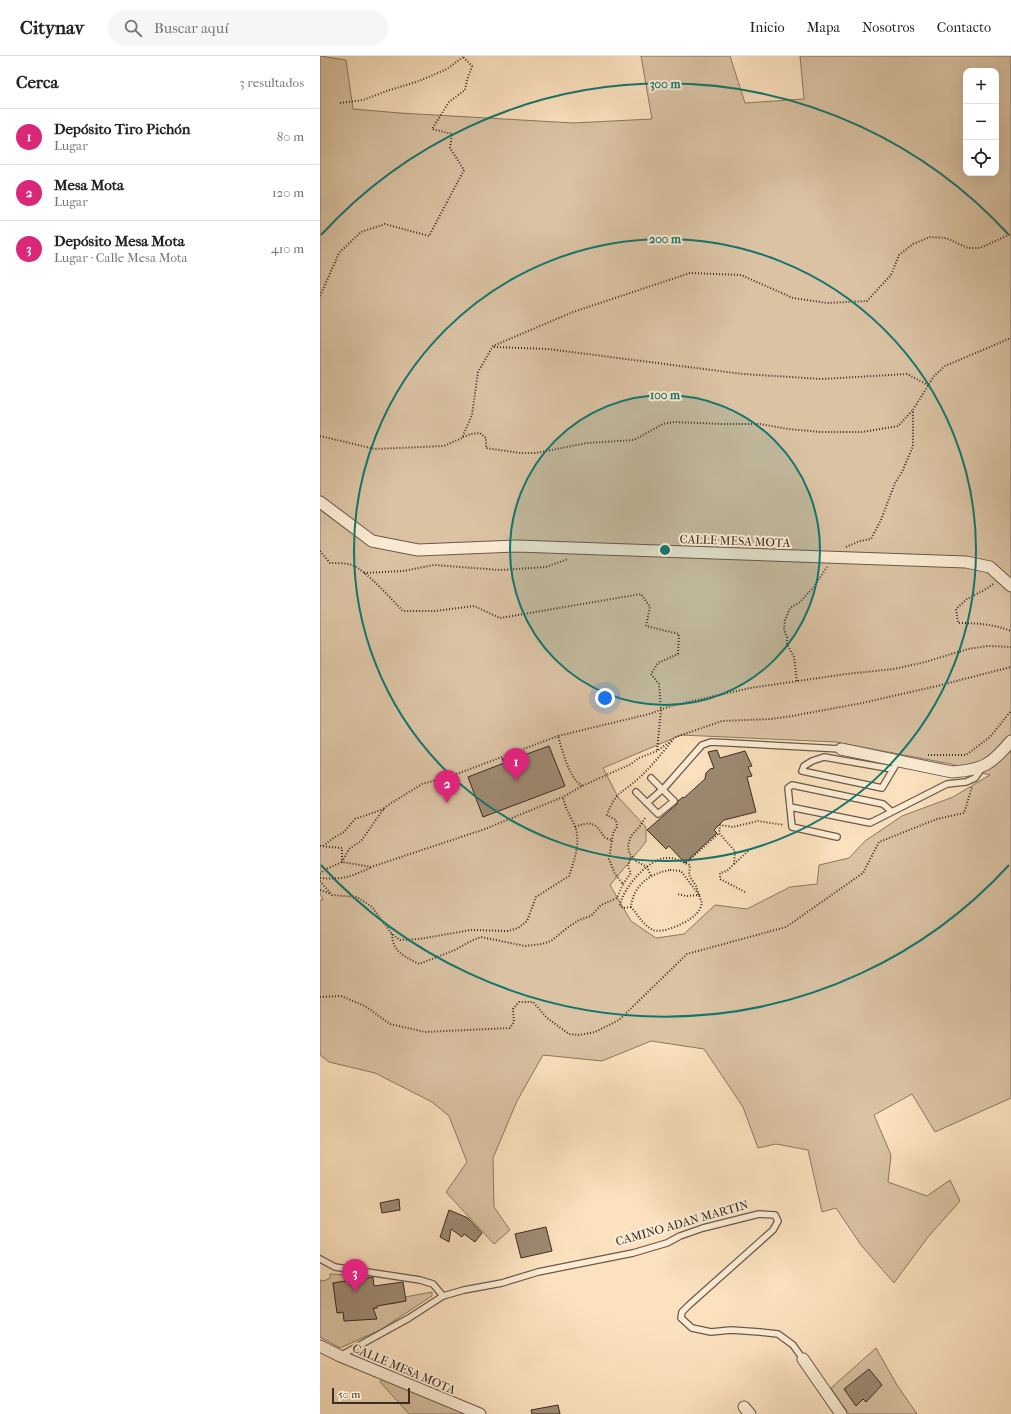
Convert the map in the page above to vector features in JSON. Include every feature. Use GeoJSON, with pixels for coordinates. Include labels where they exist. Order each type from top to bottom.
{"type":"FeatureCollection","features":[{"type":"Feature","properties":{"kind":"street","name":"CALLE MESA MOTA"},"geometry":{"type":"LineString","coordinates":[[320,502],[372,541],[418,550],[517,546],[966,562],[990,567],[1011,586]]}},
{"type":"Feature","properties":{"kind":"street"},"geometry":{"type":"LineString","coordinates":[[841,749],[895,765],[952,772],[968,771],[983,767],[997,757],[1011,741]]}},
{"type":"Feature","properties":{"kind":"street","name":"CALLE MESA MOTA"},"geometry":{"type":"LineString","coordinates":[[320,1346],[340,1356],[480,1414]]}},
{"type":"Feature","properties":{"kind":"street","name":"CAMINO ADAN MARTIN"},"geometry":{"type":"LineString","coordinates":[[803,1359],[840,1414]]}},
{"type":"Feature","properties":{"kind":"lane"},"geometry":{"type":"LineString","coordinates":[[647,803],[662,789],[702,745],[711,742],[841,749]]}},
{"type":"Feature","properties":{"kind":"lane"},"geometry":{"type":"LineString","coordinates":[[824,757],[895,765],[882,788],[802,771],[804,766],[812,760],[824,757]]}},
{"type":"Feature","properties":{"kind":"lane"},"geometry":{"type":"LineString","coordinates":[[790,807],[870,823],[891,811],[947,784],[966,782],[975,778],[983,767]]}},
{"type":"Feature","properties":{"kind":"lane"},"geometry":{"type":"LineString","coordinates":[[636,792],[658,814],[674,801],[652,778]]}},
{"type":"Feature","properties":{"kind":"lane"},"geometry":{"type":"LineString","coordinates":[[837,837],[792,827],[788,788],[792,785],[884,804],[891,811]]}},
{"type":"Feature","properties":{"kind":"lane","name":"CAMINO ADAN MARTIN"},"geometry":{"type":"LineString","coordinates":[[340,1356],[409,1318],[443,1296],[464,1290],[502,1283],[538,1272],[633,1253],[667,1243],[680,1236],[703,1228],[759,1214],[775,1215],[778,1221],[773,1230],[689,1304],[682,1312],[681,1318],[692,1328],[711,1332],[731,1330],[778,1334],[793,1345],[803,1359]]}},
{"type":"Feature","properties":{"kind":"lane"},"geometry":{"type":"LineString","coordinates":[[320,1259],[335,1267],[420,1280],[433,1284],[443,1296]]}},
{"type":"Feature","properties":{"kind":"path"},"geometry":{"type":"LineString","coordinates":[[320,296],[339,253],[361,232],[385,224],[429,236],[464,170],[450,148],[452,134],[432,129],[449,102],[465,90],[472,66],[463,56],[447,69],[419,81],[363,100],[340,103]]}},
{"type":"Feature","properties":{"kind":"path"},"geometry":{"type":"LineString","coordinates":[[462,438],[472,415],[478,372],[493,346],[573,312],[690,273],[741,275],[793,298],[828,303],[867,301],[891,275],[899,255],[913,244],[930,236],[946,238],[968,248],[980,248],[1011,234]]}},
{"type":"Feature","properties":{"kind":"path"},"geometry":{"type":"LineString","coordinates":[[320,436],[375,449],[444,446],[471,434],[480,433],[486,438],[486,448],[520,453],[536,453],[587,444],[634,440],[663,424],[674,422],[760,424],[788,429],[821,432],[862,432],[898,426],[913,410],[934,376],[945,366],[1011,338]]}},
{"type":"Feature","properties":{"kind":"path"},"geometry":{"type":"LineString","coordinates":[[493,346],[548,349],[743,374],[822,379],[907,374],[928,385]]}},
{"type":"Feature","properties":{"kind":"path"},"geometry":{"type":"LineString","coordinates":[[798,681],[794,657],[787,644],[787,638],[784,630],[785,620],[790,608],[799,602],[813,588],[832,558],[842,549],[860,541],[871,539],[881,520],[913,446],[913,410]]}},
{"type":"Feature","properties":{"kind":"path"},"geometry":{"type":"LineString","coordinates":[[363,573],[403,571],[434,565],[500,570],[546,567],[568,558],[576,548]]}},
{"type":"Feature","properties":{"kind":"path"},"geometry":{"type":"LineString","coordinates":[[320,551],[330,563],[352,565],[372,579],[403,611],[435,611],[474,606],[500,618],[641,594],[650,607],[646,626],[679,634],[678,654],[658,663],[651,674],[659,684],[661,710],[657,750]]}},
{"type":"Feature","properties":{"kind":"path"},"geometry":{"type":"LineString","coordinates":[[1001,577],[986,589],[967,599],[956,609],[958,623],[978,623],[997,626],[1011,631]]}},
{"type":"Feature","properties":{"kind":"path"},"geometry":{"type":"LineString","coordinates":[[323,846],[344,832],[356,819],[384,809],[422,784],[454,775],[558,736],[649,714],[671,706],[750,688],[894,669],[925,662],[968,649],[988,646],[1011,647]]}},
{"type":"Feature","properties":{"kind":"path"},"geometry":{"type":"LineString","coordinates":[[320,878],[338,880],[352,876],[371,867],[484,829],[563,797],[582,786],[657,750],[676,737],[722,720],[771,719],[792,716],[862,703],[1011,668]]}},
{"type":"Feature","properties":{"kind":"path"},"geometry":{"type":"LineString","coordinates":[[925,755],[966,755],[990,737],[1011,711]]}},
{"type":"Feature","properties":{"kind":"path"},"geometry":{"type":"LineString","coordinates":[[558,736],[569,767],[577,782],[582,786]]}},
{"type":"Feature","properties":{"kind":"path"},"geometry":{"type":"LineString","coordinates":[[623,884],[615,874],[610,859],[612,833],[617,827],[616,820],[607,815],[618,793],[639,779],[676,737]]}},
{"type":"Feature","properties":{"kind":"path"},"geometry":{"type":"LineString","coordinates":[[320,996],[341,996],[365,1006],[390,1024],[425,1032],[510,1028],[514,1022],[513,1009],[519,1002],[533,1002],[547,1018],[570,1034],[579,1035],[595,1032],[619,1020],[687,954],[786,927],[863,873],[879,842],[937,819],[964,813],[975,778]]}},
{"type":"Feature","properties":{"kind":"path"},"geometry":{"type":"LineString","coordinates":[[320,890],[332,895],[356,897],[372,907],[392,934],[400,940],[419,939],[471,930],[508,931],[518,928],[527,922],[536,897],[569,876],[576,852],[577,836],[575,827],[564,804],[563,797]]}},
{"type":"Feature","properties":{"kind":"path"},"geometry":{"type":"LineString","coordinates":[[342,862],[349,849],[361,841],[384,809]]}},
{"type":"Feature","properties":{"kind":"path"},"geometry":{"type":"LineString","coordinates":[[645,818],[631,836],[628,846],[631,856],[636,861],[647,867],[651,876]]}},
{"type":"Feature","properties":{"kind":"path"},"geometry":{"type":"LineString","coordinates":[[685,863],[719,833],[720,825],[733,827],[758,821],[772,822],[792,827]]}},
{"type":"Feature","properties":{"kind":"path"},"geometry":{"type":"LineString","coordinates":[[575,827],[583,823],[592,824],[599,828],[604,837],[612,841]]}},
{"type":"Feature","properties":{"kind":"path"},"geometry":{"type":"LineString","coordinates":[[719,833],[735,851],[734,864]]}},
{"type":"Feature","properties":{"kind":"path"},"geometry":{"type":"LineString","coordinates":[[320,846],[342,848],[342,862]]}},
{"type":"Feature","properties":{"kind":"path"},"geometry":{"type":"LineString","coordinates":[[745,892],[720,879],[720,873],[727,871],[748,851]]}},
{"type":"Feature","properties":{"kind":"path"},"geometry":{"type":"LineString","coordinates":[[631,856],[628,867],[636,878]]}},
{"type":"Feature","properties":{"kind":"path"},"geometry":{"type":"LineString","coordinates":[[631,907],[623,908],[620,905],[628,886],[647,867],[658,859],[678,859],[690,865],[689,875],[696,886],[698,895]]}},
{"type":"Feature","properties":{"kind":"path"},"geometry":{"type":"LineString","coordinates":[[320,874],[324,870],[342,862],[371,867]]}},
{"type":"Feature","properties":{"kind":"path"},"geometry":{"type":"LineString","coordinates":[[661,871],[682,871],[698,895],[702,903],[701,908],[694,916],[674,928],[659,930],[652,929],[642,921],[631,907],[632,899],[642,883],[661,871]]}},
{"type":"Feature","properties":{"kind":"path"},"geometry":{"type":"LineString","coordinates":[[392,934],[392,941],[400,955],[419,964],[455,950],[470,941],[482,938],[525,946],[542,944],[551,941],[579,920],[591,916],[601,905],[617,898],[623,884],[631,873]]}},
{"type":"Feature","properties":{"kind":"path"},"geometry":{"type":"LineString","coordinates":[[320,881],[332,895]]}},
{"type":"Feature","properties":{"kind":"path"},"geometry":{"type":"LineString","coordinates":[[677,894],[687,896],[698,895]]}},
{"type":"Feature","properties":{"kind":"path"},"geometry":{"type":"LineString","coordinates":[[617,898],[621,900]]}},
{"type":"Feature","properties":{"kind":"shaded area"},"geometry":{"type":"Polygon","coordinates":[[[320,56],[346,60],[353,109],[573,123],[652,119],[641,56],[730,56],[745,103],[804,99],[800,56],[1011,56],[1011,1098],[935,1132],[912,1094],[874,1115],[891,1155],[888,1182],[927,1196],[950,1180],[960,1201],[928,1237],[894,1283],[861,1245],[836,1208],[822,1212],[808,1150],[776,1144],[758,1148],[743,1107],[704,1049],[651,1041],[602,1061],[543,1055],[517,1101],[493,1158],[494,1207],[510,1230],[494,1244],[446,1192],[467,1162],[449,1116],[432,1102],[375,1073],[329,1062],[320,1055],[320,900],[323,900],[320,894],[320,56]],[[681,735],[603,768],[618,797],[646,827],[646,842],[610,885],[631,921],[656,938],[684,934],[715,905],[747,909],[790,887],[817,884],[819,865],[849,858],[865,841],[902,816],[953,797],[990,775],[951,764],[836,742],[681,735]]]}},
{"type":"Feature","properties":{"kind":"shaded area"},"geometry":{"type":"Polygon","coordinates":[[[330,1274],[353,1275],[352,1280],[333,1283],[338,1313],[377,1308],[376,1301],[388,1288],[391,1304],[406,1301],[405,1297],[432,1292],[432,1296],[380,1330],[340,1348],[320,1337],[320,1280],[324,1281],[330,1278],[330,1274]]]}},
{"type":"Feature","properties":{"kind":"shaded area"},"geometry":{"type":"Polygon","coordinates":[[[876,1348],[897,1385],[917,1414],[849,1414],[831,1388],[876,1348]]]}},
{"type":"Feature","properties":{"kind":"shaded area"},"geometry":{"type":"Polygon","coordinates":[[[382,1379],[466,1414],[409,1414],[380,1382],[382,1379]]]}},
{"type":"Feature","properties":{"kind":"building"},"geometry":{"type":"Polygon","coordinates":[[[549,746],[565,786],[483,817],[468,777],[504,763],[502,759],[512,756],[513,759],[549,746]]]}},
{"type":"Feature","properties":{"kind":"building"},"geometry":{"type":"Polygon","coordinates":[[[717,750],[720,758],[745,751],[752,766],[748,767],[752,776],[747,777],[756,812],[724,820],[714,830],[717,833],[685,863],[669,846],[666,849],[647,830],[677,804],[678,801],[683,797],[684,798],[705,779],[706,773],[710,769],[714,768],[708,752],[717,750]]]}},
{"type":"Feature","properties":{"kind":"building"},"geometry":{"type":"Polygon","coordinates":[[[399,1199],[400,1210],[382,1213],[380,1203],[399,1199]]]}},
{"type":"Feature","properties":{"kind":"building"},"geometry":{"type":"Polygon","coordinates":[[[449,1210],[468,1218],[482,1233],[475,1242],[464,1234],[462,1237],[451,1229],[449,1242],[440,1237],[449,1210]]]}},
{"type":"Feature","properties":{"kind":"building"},"geometry":{"type":"Polygon","coordinates":[[[546,1227],[552,1251],[521,1258],[515,1234],[546,1227]]]}},
{"type":"Feature","properties":{"kind":"building"},"geometry":{"type":"Polygon","coordinates":[[[373,1277],[374,1286],[403,1282],[406,1301],[373,1308],[377,1319],[344,1321],[343,1312],[337,1313],[333,1283],[373,1277]]]}},
{"type":"Feature","properties":{"kind":"building"},"geometry":{"type":"Polygon","coordinates":[[[869,1369],[882,1385],[866,1402],[863,1399],[856,1406],[844,1389],[869,1369]]]}},
{"type":"Feature","properties":{"kind":"building"},"geometry":{"type":"Polygon","coordinates":[[[558,1405],[560,1414],[532,1414],[531,1410],[558,1405]]]}},
{"type":"Feature","properties":{"kind":"place","name":"Depósito Tiro Pichón"},"geometry":{"type":"Point","coordinates":[516,781]}},
{"type":"Feature","properties":{"kind":"place","name":"Mesa Mota"},"geometry":{"type":"Point","coordinates":[447,803]}},
{"type":"Feature","properties":{"kind":"place","name":"Depósito Mesa Mota"},"geometry":{"type":"Point","coordinates":[355,1292]}}]}
